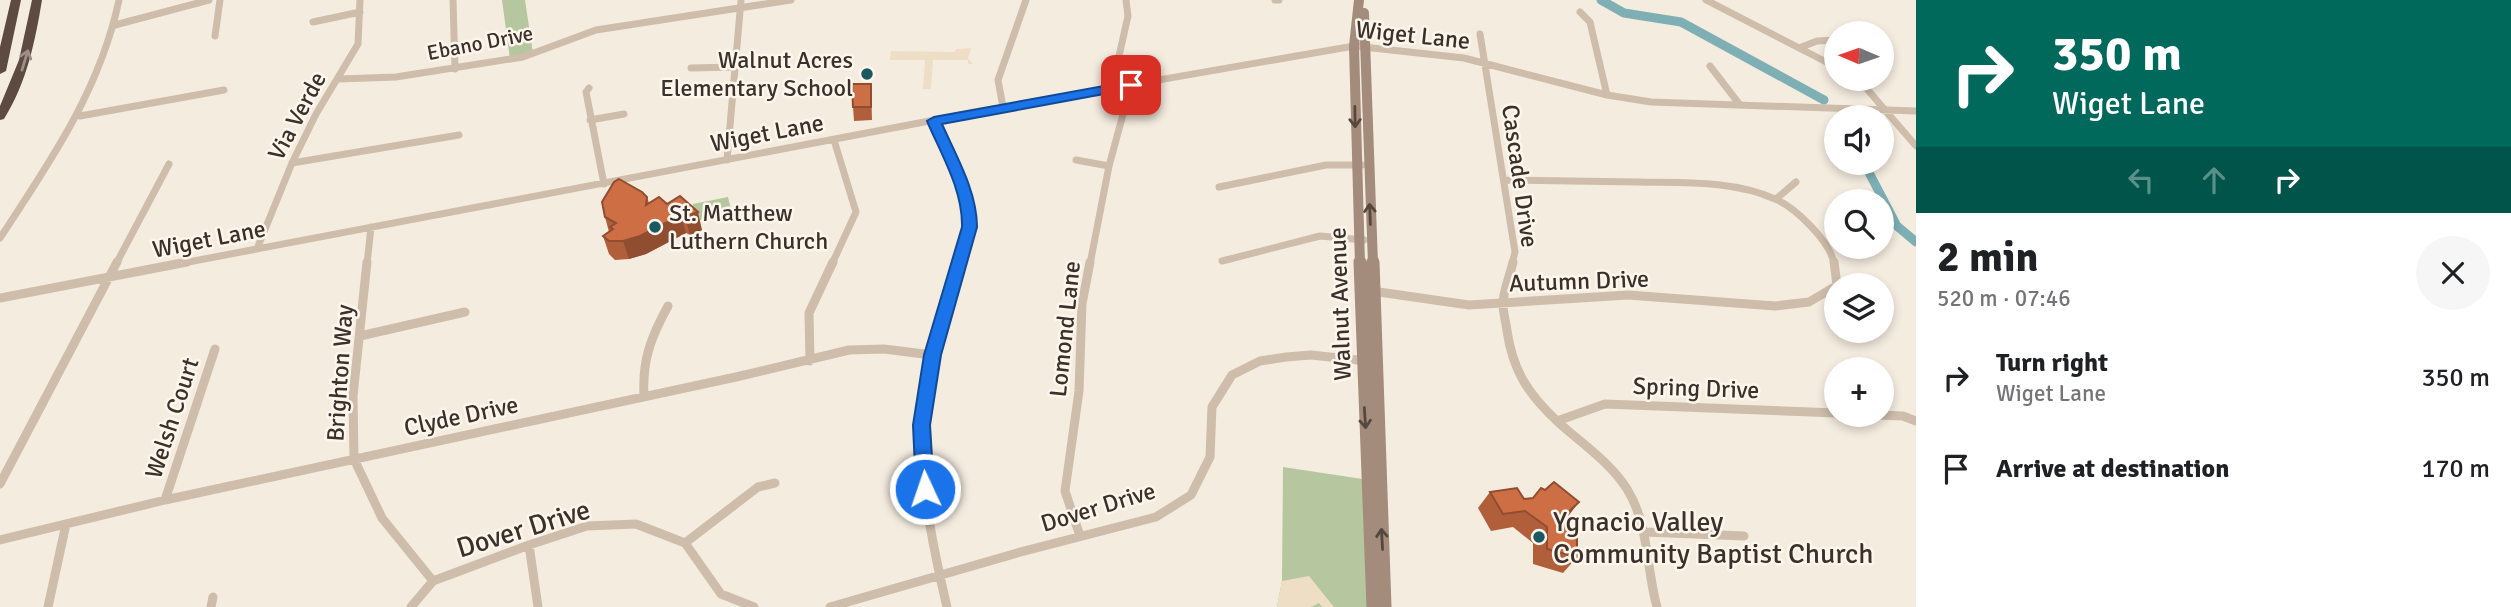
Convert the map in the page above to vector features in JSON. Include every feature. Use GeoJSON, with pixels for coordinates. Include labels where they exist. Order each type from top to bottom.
{"type":"FeatureCollection","features":[{"type":"Feature","properties":{"kind":"highway"},"geometry":{"type":"LineString","coordinates":[[0,71],[16,0]]}},
{"type":"Feature","properties":{"kind":"highway"},"geometry":{"type":"LineString","coordinates":[[0,116],[13,96],[28,53],[37,0]]}},
{"type":"Feature","properties":{"kind":"street"},"geometry":{"type":"LineString","coordinates":[[0,238],[80,116],[115,25],[119,0]]}},
{"type":"Feature","properties":{"kind":"street"},"geometry":{"type":"LineString","coordinates":[[115,25],[209,0]]}},
{"type":"Feature","properties":{"kind":"street"},"geometry":{"type":"LineString","coordinates":[[215,36],[219,0]]}},
{"type":"Feature","properties":{"kind":"street","name":"Via Verde"},"geometry":{"type":"LineString","coordinates":[[257,249],[292,163],[316,114],[340,79],[358,44],[360,0]]}},
{"type":"Feature","properties":{"kind":"street"},"geometry":{"type":"LineString","coordinates":[[453,0],[455,69]]}},
{"type":"Feature","properties":{"kind":"street"},"geometry":{"type":"LineString","coordinates":[[727,160],[741,0]]}},
{"type":"Feature","properties":{"kind":"street","name":"Ebano Drive"},"geometry":{"type":"LineString","coordinates":[[340,79],[455,69],[523,57],[596,30],[791,0]]}},
{"type":"Feature","properties":{"kind":"street"},"geometry":{"type":"LineString","coordinates":[[1003,107],[998,80],[1026,0]]}},
{"type":"Feature","properties":{"kind":"street"},"geometry":{"type":"LineString","coordinates":[[1126,0],[1128,16],[1119,56],[1131,85]]}},
{"type":"Feature","properties":{"kind":"street","name":"Walnut Avenue"},"geometry":{"type":"LineString","coordinates":[[1360,0],[1373,607]]}},
{"type":"Feature","properties":{"kind":"street"},"geometry":{"type":"LineString","coordinates":[[1706,0],[1824,61]]}},
{"type":"Feature","properties":{"kind":"street"},"geometry":{"type":"LineString","coordinates":[[313,22],[360,12]]}},
{"type":"Feature","properties":{"kind":"street"},"geometry":{"type":"LineString","coordinates":[[1580,12],[1590,22],[1607,95]]}},
{"type":"Feature","properties":{"kind":"street","name":"Cascade Drive"},"geometry":{"type":"LineString","coordinates":[[1480,34],[1515,252],[1503,304],[1511,357],[1519,376],[1557,421],[1596,453],[1627,489],[1645,532],[1650,582],[1657,607]]}},
{"type":"Feature","properties":{"kind":"street"},"geometry":{"type":"LineString","coordinates":[[1799,48],[1824,41]]}},
{"type":"Feature","properties":{"kind":"street","name":"Wiget Lane"},"geometry":{"type":"LineString","coordinates":[[0,298],[1003,107],[1359,46],[1484,61],[1607,95],[1651,102],[1824,108]]}},
{"type":"Feature","properties":{"kind":"street"},"geometry":{"type":"LineString","coordinates":[[1710,66],[1740,105]]}},
{"type":"Feature","properties":{"kind":"street"},"geometry":{"type":"LineString","coordinates":[[691,68],[735,67]]}},
{"type":"Feature","properties":{"kind":"street","name":"Lomond Lane"},"geometry":{"type":"LineString","coordinates":[[1080,536],[1065,491],[1079,391],[1082,304],[1110,166],[1131,85]]}},
{"type":"Feature","properties":{"kind":"street"},"geometry":{"type":"LineString","coordinates":[[589,88],[586,92],[590,120],[604,184]]}},
{"type":"Feature","properties":{"kind":"street"},"geometry":{"type":"LineString","coordinates":[[80,116],[224,90]]}},
{"type":"Feature","properties":{"kind":"street"},"geometry":{"type":"LineString","coordinates":[[1869,91],[1881,105]]}},
{"type":"Feature","properties":{"kind":"street","name":"Wiget Lane"},"geometry":{"type":"LineString","coordinates":[[1894,110],[1916,111]]}},
{"type":"Feature","properties":{"kind":"street"},"geometry":{"type":"LineString","coordinates":[[590,120],[624,114]]}},
{"type":"Feature","properties":{"kind":"street"},"geometry":{"type":"LineString","coordinates":[[1894,120],[1916,146]]}},
{"type":"Feature","properties":{"kind":"street"},"geometry":{"type":"LineString","coordinates":[[934,121],[970,211],[970,227],[932,355],[922,425],[925,489],[947,607]]}},
{"type":"Feature","properties":{"kind":"street"},"geometry":{"type":"LineString","coordinates":[[292,163],[459,135]]}},
{"type":"Feature","properties":{"kind":"street"},"geometry":{"type":"LineString","coordinates":[[810,361],[809,313],[856,212],[834,140]]}},
{"type":"Feature","properties":{"kind":"street"},"geometry":{"type":"LineString","coordinates":[[1076,160],[1110,166]]}},
{"type":"Feature","properties":{"kind":"street"},"geometry":{"type":"LineString","coordinates":[[0,484],[169,164]]}},
{"type":"Feature","properties":{"kind":"street"},"geometry":{"type":"LineString","coordinates":[[1219,187],[1326,165],[1362,165]]}},
{"type":"Feature","properties":{"kind":"street","name":"Autumn Drive"},"geometry":{"type":"LineString","coordinates":[[1504,180],[1692,183],[1731,187],[1776,199],[1815,230],[1833,257],[1835,273]]}},
{"type":"Feature","properties":{"kind":"street"},"geometry":{"type":"LineString","coordinates":[[1776,199],[1796,182]]}},
{"type":"Feature","properties":{"kind":"street","name":"Brighton Way"},"geometry":{"type":"LineString","coordinates":[[370,228],[353,396],[354,459],[382,518],[433,581]]}},
{"type":"Feature","properties":{"kind":"street"},"geometry":{"type":"LineString","coordinates":[[1222,261],[1320,236],[1365,240]]}},
{"type":"Feature","properties":{"kind":"street","name":"Autumn Drive"},"geometry":{"type":"LineString","coordinates":[[1368,290],[1469,306],[1628,295],[1775,306],[1809,302],[1824,293]]}},
{"type":"Feature","properties":{"kind":"street"},"geometry":{"type":"LineString","coordinates":[[644,396],[641,365],[646,345],[668,306]]}},
{"type":"Feature","properties":{"kind":"street"},"geometry":{"type":"LineString","coordinates":[[360,336],[465,312]]}},
{"type":"Feature","properties":{"kind":"street","name":"Welsh Court"},"geometry":{"type":"LineString","coordinates":[[165,500],[178,452],[198,405],[215,349]]}},
{"type":"Feature","properties":{"kind":"street","name":"Clyde Drive"},"geometry":{"type":"LineString","coordinates":[[0,540],[165,500],[810,361],[849,350],[884,349],[932,355]]}},
{"type":"Feature","properties":{"kind":"street","name":"Dover Drive"},"geometry":{"type":"LineString","coordinates":[[830,607],[1156,517],[1191,495],[1210,457],[1212,407],[1232,375],[1260,361],[1286,357],[1311,355],[1368,361]]}},
{"type":"Feature","properties":{"kind":"street","name":"Walnut Avenue"},"geometry":{"type":"LineString","coordinates":[[1368,361],[1385,607]]}},
{"type":"Feature","properties":{"kind":"street","name":"Spring Drive"},"geometry":{"type":"LineString","coordinates":[[1557,421],[1605,404],[1824,413]]}},
{"type":"Feature","properties":{"kind":"street"},"geometry":{"type":"LineString","coordinates":[[1894,416],[1916,421]]}},
{"type":"Feature","properties":{"kind":"street"},"geometry":{"type":"LineString","coordinates":[[754,607],[722,594],[685,543],[758,487],[775,483]]}},
{"type":"Feature","properties":{"kind":"street"},"geometry":{"type":"LineString","coordinates":[[48,607],[66,524]]}},
{"type":"Feature","properties":{"kind":"street","name":"Dover Drive"},"geometry":{"type":"LineString","coordinates":[[411,607],[433,581],[529,545],[587,527],[636,524],[685,543]]}},
{"type":"Feature","properties":{"kind":"street"},"geometry":{"type":"LineString","coordinates":[[1645,532],[1744,536]]}},
{"type":"Feature","properties":{"kind":"street"},"geometry":{"type":"LineString","coordinates":[[529,545],[538,607]]}},
{"type":"Feature","properties":{"kind":"green space"},"geometry":{"type":"Polygon","coordinates":[[[502,0],[525,0],[533,53],[510,59],[502,0]]]}},
{"type":"Feature","properties":{"kind":"green space"},"geometry":{"type":"Polygon","coordinates":[[[728,197],[732,214],[696,221],[691,216],[693,204],[728,197]]]}},
{"type":"Feature","properties":{"kind":"green space"},"geometry":{"type":"Polygon","coordinates":[[[1283,467],[1369,480],[1373,607],[1277,607],[1282,581],[1283,467]]]}},
{"type":"Feature","properties":{"kind":"shaded area"},"geometry":{"type":"Polygon","coordinates":[[[971,48],[968,58],[973,64],[968,64],[968,60],[933,60],[931,89],[923,89],[925,60],[890,60],[891,51],[955,52],[956,49],[971,48]]]}},
{"type":"Feature","properties":{"kind":"shaded area"},"geometry":{"type":"Polygon","coordinates":[[[1309,576],[1334,607],[1322,607],[1319,603],[1311,607],[1277,607],[1282,581],[1309,576]]]}},
{"type":"Feature","properties":{"kind":"building"},"geometry":{"type":"Polygon","coordinates":[[[852,84],[871,84],[871,107],[853,107],[852,84]]]}},
{"type":"Feature","properties":{"kind":"building"},"geometry":{"type":"Polygon","coordinates":[[[619,179],[642,192],[647,197],[646,205],[659,197],[667,204],[680,196],[698,212],[685,217],[681,215],[640,236],[623,241],[609,241],[603,236],[613,229],[610,227],[616,223],[605,217],[602,202],[614,182],[619,179]]]}},
{"type":"Feature","properties":{"kind":"building"},"geometry":{"type":"Polygon","coordinates":[[[1554,482],[1579,502],[1563,517],[1568,524],[1567,531],[1577,534],[1577,557],[1547,549],[1547,527],[1525,511],[1503,514],[1490,492],[1517,488],[1524,499],[1533,498],[1541,488],[1545,490],[1554,482]]]}},
{"type":"Feature","properties":{"kind":"waterway"},"geometry":{"type":"LineString","coordinates":[[1601,0],[1624,13],[1681,22],[1824,100]]}},
{"type":"Feature","properties":{"kind":"waterway"},"geometry":{"type":"LineString","coordinates":[[1870,175],[1897,226],[1916,242]]}},
{"type":"Feature","properties":{"kind":"place","name":"Walnut Acres Elementary School"},"geometry":{"type":"Point","coordinates":[867,74]}},
{"type":"Feature","properties":{"kind":"place","name":"St. Matthew Luthern Church"},"geometry":{"type":"Point","coordinates":[655,227]}},
{"type":"Feature","properties":{"kind":"place","name":"Ygnacio Valley Community Baptist Church"},"geometry":{"type":"Point","coordinates":[1539,537]}},
{"type":"Feature","properties":{"kind":"route"},"geometry":{"type":"LineString","coordinates":[[925,489],[922,425],[932,355],[970,227],[970,211],[963,190],[934,121],[1131,85]]}}]}
